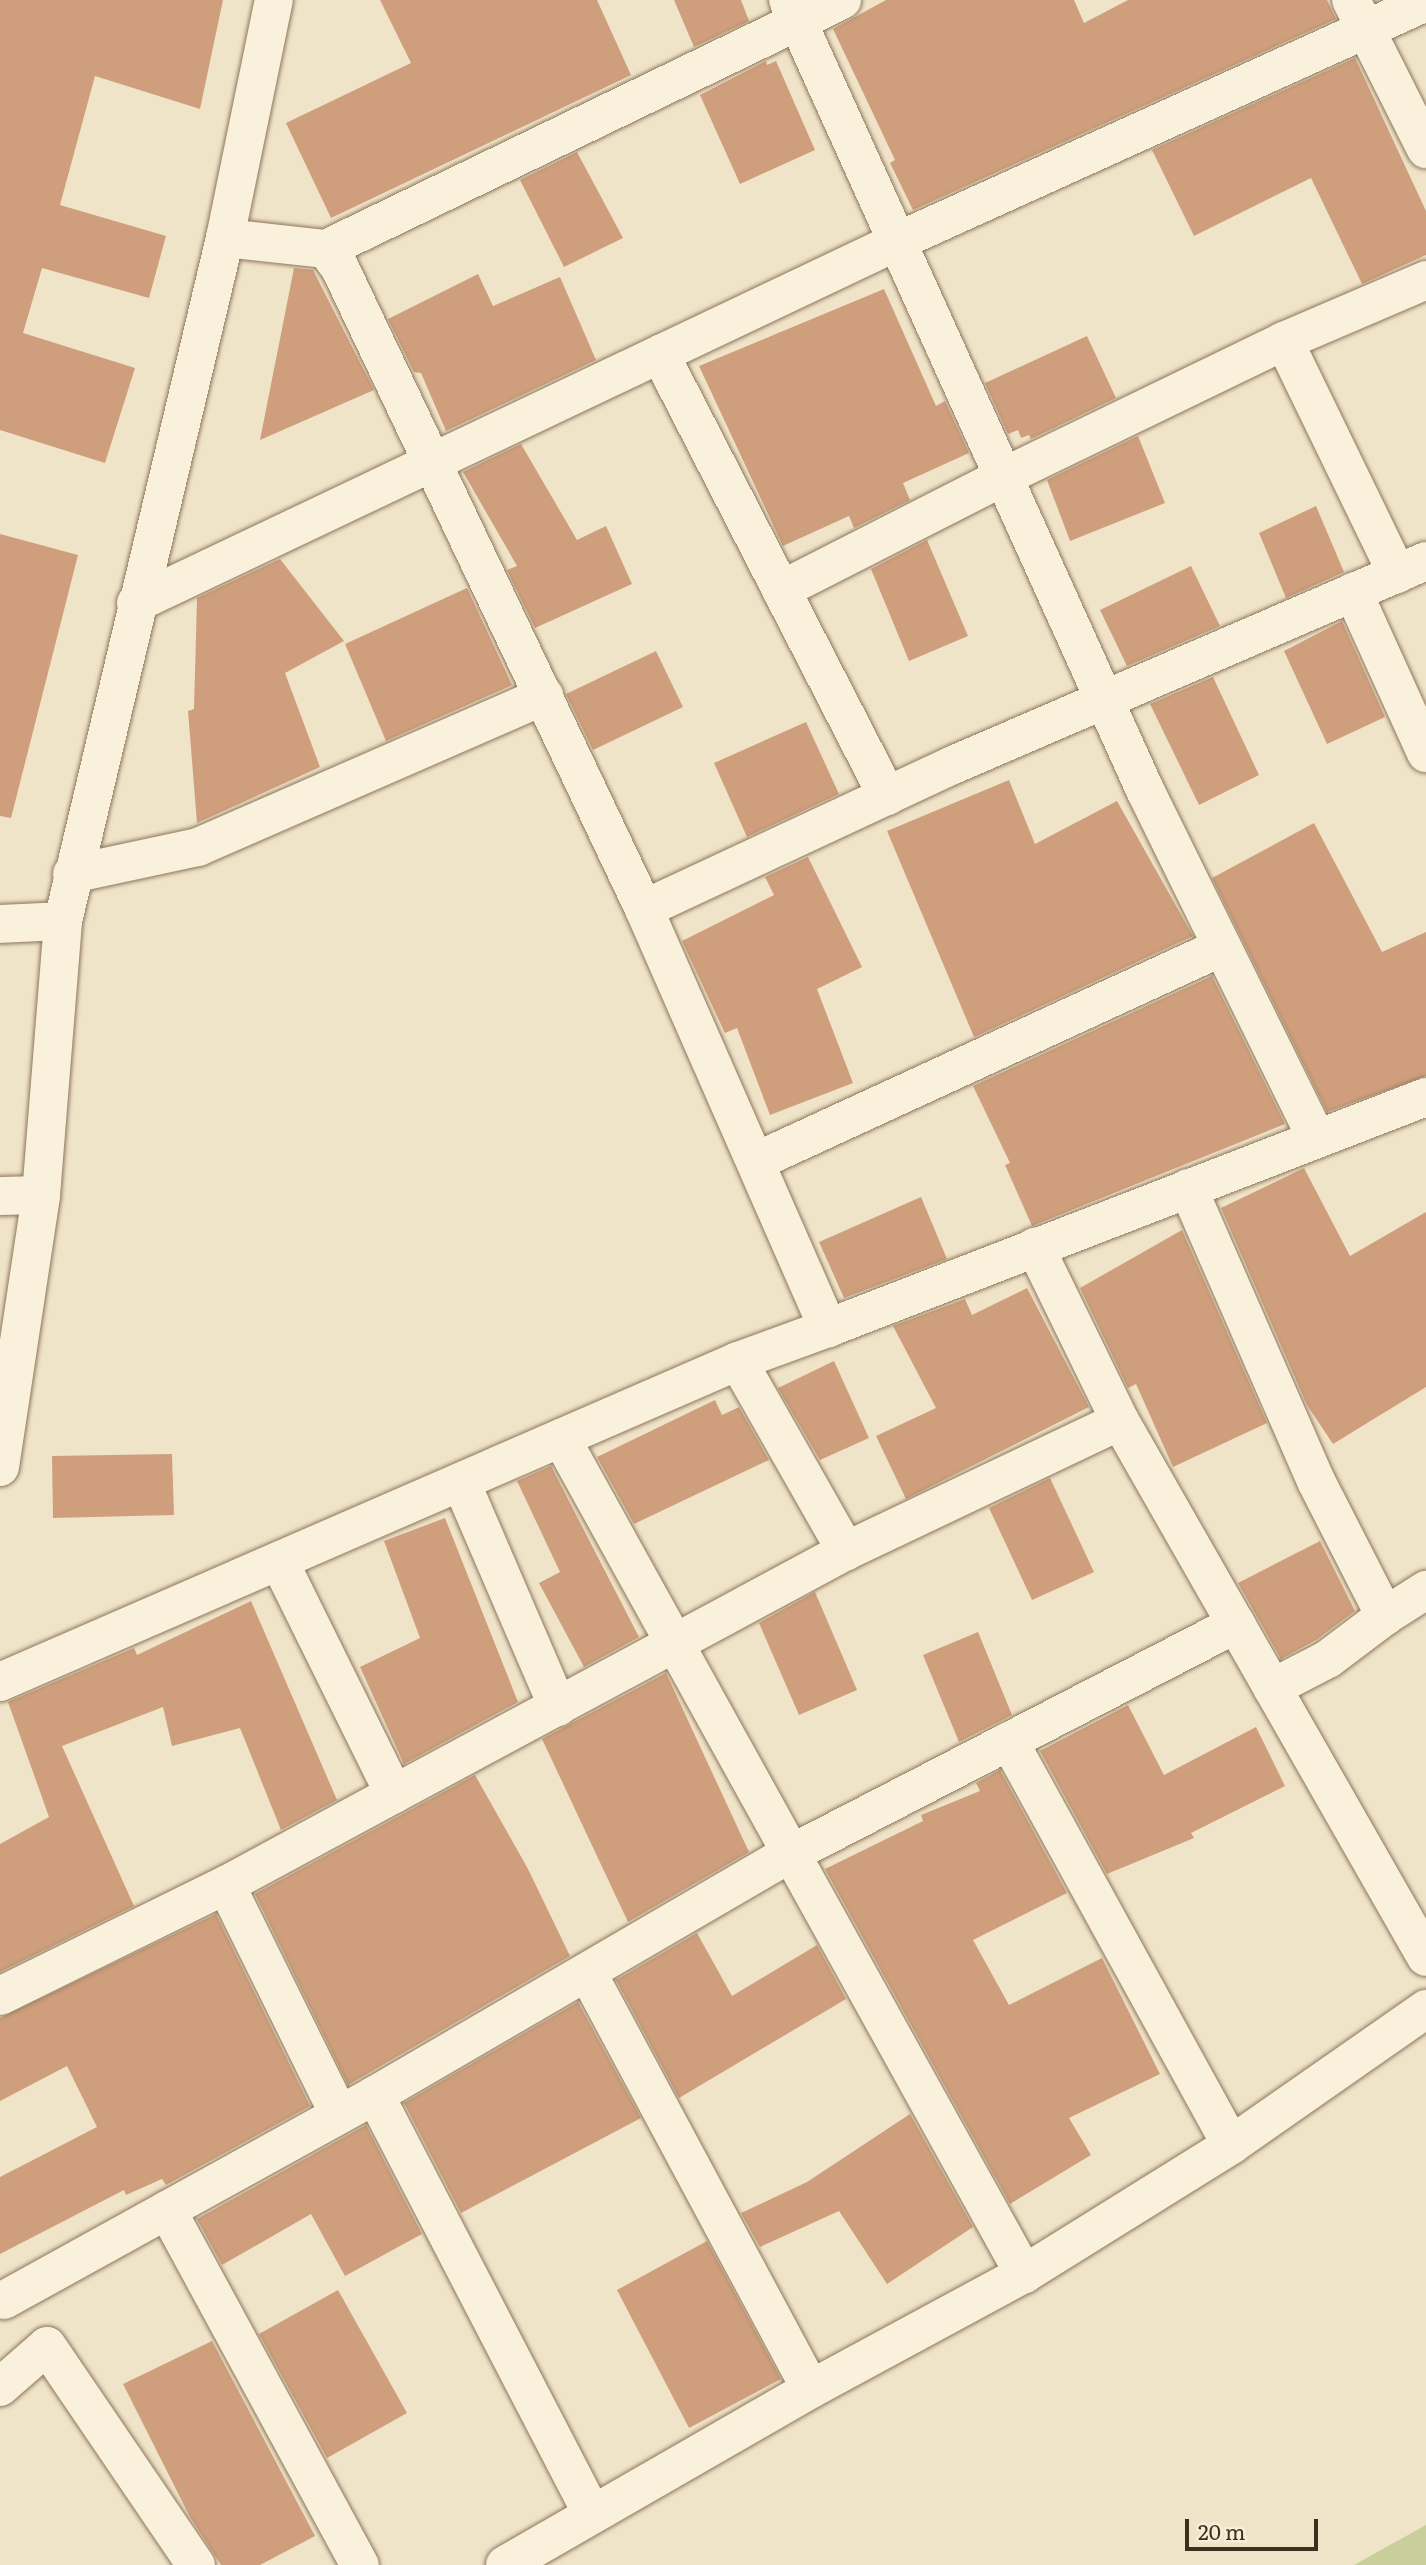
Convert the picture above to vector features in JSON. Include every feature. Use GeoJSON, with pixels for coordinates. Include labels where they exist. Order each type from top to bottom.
{"type":"FeatureCollection","features":[{"type":"Feature","properties":{"kind":"street"},"geometry":{"type":"LineString","coordinates":[[0,1467],[41,1195],[63,921],[136,603],[225,239],[274,0]]}},
{"type":"Feature","properties":{"kind":"street"},"geometry":{"type":"LineString","coordinates":[[225,239],[326,249],[793,10],[842,0]]}},
{"type":"Feature","properties":{"kind":"street"},"geometry":{"type":"LineString","coordinates":[[136,603],[431,460],[896,242],[1358,14],[1426,2]]}},
{"type":"Feature","properties":{"kind":"street"},"geometry":{"type":"LineString","coordinates":[[793,10],[1105,700],[1315,1139]]}},
{"type":"Feature","properties":{"kind":"street"},"geometry":{"type":"LineString","coordinates":[[1358,14],[1426,149]]}},
{"type":"Feature","properties":{"kind":"street"},"geometry":{"type":"LineString","coordinates":[[326,249],[340,268],[644,909],[757,1161],[828,1328]]}},
{"type":"Feature","properties":{"kind":"street"},"geometry":{"type":"LineString","coordinates":[[781,590],[1003,477],[1284,341],[1426,280]]}},
{"type":"Feature","properties":{"kind":"street"},"geometry":{"type":"LineString","coordinates":[[644,909],[887,796],[1411,568],[1284,341]]}},
{"type":"Feature","properties":{"kind":"street"},"geometry":{"type":"LineString","coordinates":[[660,354],[887,796]]}},
{"type":"Feature","properties":{"kind":"street"},"geometry":{"type":"LineString","coordinates":[[1353,592],[1426,753]]}},
{"type":"Feature","properties":{"kind":"street"},"geometry":{"type":"LineString","coordinates":[[72,874],[198,847],[544,696]]}},
{"type":"Feature","properties":{"kind":"street"},"geometry":{"type":"LineString","coordinates":[[0,923],[63,921]]}},
{"type":"Feature","properties":{"kind":"street"},"geometry":{"type":"LineString","coordinates":[[757,1161],[1222,947]]}},
{"type":"Feature","properties":{"kind":"street"},"geometry":{"type":"LineString","coordinates":[[0,1682],[738,1362],[1426,1097]]}},
{"type":"Feature","properties":{"kind":"street"},"geometry":{"type":"LineString","coordinates":[[1188,1188],[1316,1481],[1385,1616]]}},
{"type":"Feature","properties":{"kind":"street"},"geometry":{"type":"LineString","coordinates":[[0,1196],[41,1195]]}},
{"type":"Feature","properties":{"kind":"street"},"geometry":{"type":"LineString","coordinates":[[1035,1247],[1120,1421],[1426,1957]]}},
{"type":"Feature","properties":{"kind":"street"},"geometry":{"type":"LineString","coordinates":[[738,1362],[846,1551]]}},
{"type":"Feature","properties":{"kind":"street"},"geometry":{"type":"LineString","coordinates":[[0,1996],[226,1885],[676,1645],[846,1551],[1120,1421]]}},
{"type":"Feature","properties":{"kind":"street"},"geometry":{"type":"LineString","coordinates":[[561,1438],[1024,2274]]}},
{"type":"Feature","properties":{"kind":"street"},"geometry":{"type":"LineString","coordinates":[[461,1482],[558,1707]]}},
{"type":"Feature","properties":{"kind":"street"},"geometry":{"type":"LineString","coordinates":[[279,1561],[394,1794]]}},
{"type":"Feature","properties":{"kind":"street"},"geometry":{"type":"LineString","coordinates":[[1272,1688],[1328,1659],[1385,1616],[1426,1590]]}},
{"type":"Feature","properties":{"kind":"street"},"geometry":{"type":"LineString","coordinates":[[196,2565],[47,2346],[2,2299],[340,2115],[791,1854],[1236,1624]]}},
{"type":"Feature","properties":{"kind":"street"},"geometry":{"type":"LineString","coordinates":[[1009,1741],[1231,2145]]}},
{"type":"Feature","properties":{"kind":"street"},"geometry":{"type":"LineString","coordinates":[[226,1885],[340,2115]]}},
{"type":"Feature","properties":{"kind":"street"},"geometry":{"type":"LineString","coordinates":[[587,1972],[811,2389]]}},
{"type":"Feature","properties":{"kind":"street"},"geometry":{"type":"LineString","coordinates":[[505,2565],[811,2389],[1024,2274],[1231,2145],[1426,2009]]}},
{"type":"Feature","properties":{"kind":"street"},"geometry":{"type":"LineString","coordinates":[[375,2095],[592,2514]]}},
{"type":"Feature","properties":{"kind":"street"},"geometry":{"type":"LineString","coordinates":[[167,2210],[360,2565]]}},
{"type":"Feature","properties":{"kind":"street"},"geometry":{"type":"LineString","coordinates":[[0,2387],[47,2346]]}},
{"type":"Feature","properties":{"kind":"green space"},"geometry":{"type":"Polygon","coordinates":[[[1426,2525],[1426,2565],[1354,2565],[1426,2525]]]}},
{"type":"Feature","properties":{"kind":"building"},"geometry":{"type":"Polygon","coordinates":[[[0,0],[223,0],[200,109],[95,76],[60,205],[166,236],[149,298],[42,268],[23,333],[135,368],[105,463],[0,430],[0,0]]]}},
{"type":"Feature","properties":{"kind":"building"},"geometry":{"type":"Polygon","coordinates":[[[380,0],[597,0],[631,75],[331,218],[286,123],[411,63],[380,0]]]}},
{"type":"Feature","properties":{"kind":"building"},"geometry":{"type":"Polygon","coordinates":[[[674,0],[741,0],[749,21],[694,47],[674,0]]]}},
{"type":"Feature","properties":{"kind":"building"},"geometry":{"type":"Polygon","coordinates":[[[886,0],[1074,0],[1084,23],[1128,0],[1327,0],[1336,19],[913,210],[890,163],[895,160],[833,29],[886,0]]]}},
{"type":"Feature","properties":{"kind":"building"},"geometry":{"type":"Polygon","coordinates":[[[1355,58],[1426,211],[1426,255],[1362,284],[1311,178],[1194,236],[1152,150],[1355,58]]]}},
{"type":"Feature","properties":{"kind":"building"},"geometry":{"type":"Polygon","coordinates":[[[766,61],[767,65],[776,61],[815,150],[740,184],[700,95],[766,61]]]}},
{"type":"Feature","properties":{"kind":"building"},"geometry":{"type":"Polygon","coordinates":[[[577,152],[623,238],[564,267],[520,180],[577,152]]]}},
{"type":"Feature","properties":{"kind":"building"},"geometry":{"type":"Polygon","coordinates":[[[294,268],[313,270],[374,390],[260,440],[294,268]]]}},
{"type":"Feature","properties":{"kind":"building"},"geometry":{"type":"Polygon","coordinates":[[[478,274],[493,306],[560,277],[596,360],[446,431],[421,373],[414,372],[388,319],[478,274]]]}},
{"type":"Feature","properties":{"kind":"building"},"geometry":{"type":"Polygon","coordinates":[[[884,289],[936,406],[945,401],[969,453],[903,483],[910,500],[854,528],[849,516],[783,546],[699,366],[884,289]]]}},
{"type":"Feature","properties":{"kind":"building"},"geometry":{"type":"Polygon","coordinates":[[[1087,336],[1116,398],[1031,439],[1029,435],[1021,438],[1018,430],[1008,434],[985,383],[1087,336]]]}},
{"type":"Feature","properties":{"kind":"building"},"geometry":{"type":"Polygon","coordinates":[[[1138,436],[1165,503],[1070,541],[1047,480],[1138,436]]]}},
{"type":"Feature","properties":{"kind":"building"},"geometry":{"type":"Polygon","coordinates":[[[521,444],[577,540],[606,526],[632,584],[535,628],[507,570],[517,566],[463,472],[521,444]]]}},
{"type":"Feature","properties":{"kind":"building"},"geometry":{"type":"Polygon","coordinates":[[[1316,506],[1344,572],[1286,598],[1259,533],[1316,506]]]}},
{"type":"Feature","properties":{"kind":"building"},"geometry":{"type":"Polygon","coordinates":[[[0,534],[78,555],[11,818],[0,816],[0,534]]]}},
{"type":"Feature","properties":{"kind":"building"},"geometry":{"type":"Polygon","coordinates":[[[927,540],[968,636],[909,661],[871,569],[927,540]]]}},
{"type":"Feature","properties":{"kind":"building"},"geometry":{"type":"Polygon","coordinates":[[[280,559],[344,641],[285,673],[320,767],[197,823],[188,711],[194,709],[197,598],[280,559]]]}},
{"type":"Feature","properties":{"kind":"building"},"geometry":{"type":"Polygon","coordinates":[[[1191,566],[1220,626],[1127,666],[1100,610],[1191,566]]]}},
{"type":"Feature","properties":{"kind":"building"},"geometry":{"type":"Polygon","coordinates":[[[467,588],[512,685],[386,741],[345,644],[467,588]]]}},
{"type":"Feature","properties":{"kind":"building"},"geometry":{"type":"Polygon","coordinates":[[[1342,621],[1385,717],[1327,744],[1284,651],[1342,621]]]}},
{"type":"Feature","properties":{"kind":"building"},"geometry":{"type":"Polygon","coordinates":[[[656,651],[683,707],[593,750],[566,694],[656,651]]]}},
{"type":"Feature","properties":{"kind":"building"},"geometry":{"type":"Polygon","coordinates":[[[1213,677],[1259,775],[1199,805],[1150,704],[1213,677]]]}},
{"type":"Feature","properties":{"kind":"building"},"geometry":{"type":"Polygon","coordinates":[[[806,722],[839,794],[747,837],[714,763],[806,722]]]}},
{"type":"Feature","properties":{"kind":"building"},"geometry":{"type":"Polygon","coordinates":[[[1009,780],[1035,844],[1117,801],[1193,936],[974,1037],[887,831],[1009,780]]]}},
{"type":"Feature","properties":{"kind":"building"},"geometry":{"type":"Polygon","coordinates":[[[1314,823],[1382,952],[1426,932],[1426,1076],[1327,1112],[1212,878],[1314,823]]]}},
{"type":"Feature","properties":{"kind":"building"},"geometry":{"type":"Polygon","coordinates":[[[808,857],[862,967],[817,989],[853,1083],[770,1115],[737,1028],[725,1033],[682,941],[774,895],[765,877],[808,857]]]}},
{"type":"Feature","properties":{"kind":"building"},"geometry":{"type":"Polygon","coordinates":[[[1212,976],[1285,1124],[1032,1226],[1005,1165],[1010,1163],[973,1086],[1212,976]]]}},
{"type":"Feature","properties":{"kind":"building"},"geometry":{"type":"Polygon","coordinates":[[[1304,1168],[1350,1256],[1426,1212],[1426,1387],[1333,1444],[1307,1405],[1221,1208],[1304,1168]]]}},
{"type":"Feature","properties":{"kind":"building"},"geometry":{"type":"Polygon","coordinates":[[[921,1197],[947,1259],[844,1298],[819,1242],[921,1197]]]}},
{"type":"Feature","properties":{"kind":"building"},"geometry":{"type":"Polygon","coordinates":[[[1182,1230],[1267,1423],[1173,1467],[1136,1384],[1128,1388],[1080,1288],[1182,1230]]]}},
{"type":"Feature","properties":{"kind":"building"},"geometry":{"type":"Polygon","coordinates":[[[1027,1288],[1089,1407],[906,1499],[876,1436],[936,1408],[893,1326],[965,1299],[972,1315],[1027,1288]]]}},
{"type":"Feature","properties":{"kind":"building"},"geometry":{"type":"Polygon","coordinates":[[[834,1361],[869,1438],[820,1460],[778,1388],[834,1361]]]}},
{"type":"Feature","properties":{"kind":"building"},"geometry":{"type":"Polygon","coordinates":[[[715,1400],[722,1415],[739,1407],[769,1460],[634,1524],[597,1457],[715,1400]]]}},
{"type":"Feature","properties":{"kind":"building"},"geometry":{"type":"Polygon","coordinates":[[[172,1454],[174,1515],[53,1518],[52,1456],[172,1454]]]}},
{"type":"Feature","properties":{"kind":"building"},"geometry":{"type":"Polygon","coordinates":[[[551,1466],[639,1637],[584,1667],[539,1583],[560,1572],[517,1481],[551,1466]]]}},
{"type":"Feature","properties":{"kind":"building"},"geometry":{"type":"Polygon","coordinates":[[[1050,1478],[1094,1572],[1032,1600],[989,1508],[1050,1478]]]}},
{"type":"Feature","properties":{"kind":"building"},"geometry":{"type":"Polygon","coordinates":[[[445,1518],[518,1702],[404,1764],[360,1667],[420,1638],[384,1541],[445,1518]]]}},
{"type":"Feature","properties":{"kind":"building"},"geometry":{"type":"Polygon","coordinates":[[[1320,1541],[1355,1611],[1316,1640],[1281,1659],[1238,1583],[1320,1541]]]}},
{"type":"Feature","properties":{"kind":"building"},"geometry":{"type":"Polygon","coordinates":[[[815,1592],[857,1690],[799,1715],[759,1623],[815,1592]]]}},
{"type":"Feature","properties":{"kind":"building"},"geometry":{"type":"Polygon","coordinates":[[[251,1601],[337,1800],[281,1830],[240,1728],[172,1746],[163,1707],[62,1746],[134,1906],[0,1972],[0,1844],[49,1817],[8,1702],[134,1648],[137,1655],[251,1601]]]}},
{"type":"Feature","properties":{"kind":"building"},"geometry":{"type":"Polygon","coordinates":[[[978,1632],[1012,1715],[959,1742],[923,1655],[978,1632]]]}},
{"type":"Feature","properties":{"kind":"building"},"geometry":{"type":"Polygon","coordinates":[[[666,1673],[749,1852],[628,1922],[542,1739],[666,1673]]]}},
{"type":"Feature","properties":{"kind":"building"},"geometry":{"type":"Polygon","coordinates":[[[1128,1705],[1164,1775],[1256,1727],[1285,1786],[1191,1833],[1194,1838],[1107,1874],[1040,1751],[1128,1705]]]}},
{"type":"Feature","properties":{"kind":"building"},"geometry":{"type":"Polygon","coordinates":[[[1000,1770],[1067,1893],[973,1940],[1009,2005],[1102,1958],[1160,2074],[1069,2118],[1091,2155],[1010,2204],[825,1869],[923,1821],[921,1815],[980,1791],[976,1783],[1000,1770]]]}},
{"type":"Feature","properties":{"kind":"building"},"geometry":{"type":"Polygon","coordinates":[[[475,1775],[528,1869],[570,1956],[348,2085],[255,1894],[475,1775]]]}},
{"type":"Feature","properties":{"kind":"building"},"geometry":{"type":"Polygon","coordinates":[[[216,1914],[310,2106],[166,2185],[162,2179],[126,2195],[124,2190],[0,2254],[0,2177],[97,2127],[67,2066],[0,2101],[0,2018],[216,1914]]]}},
{"type":"Feature","properties":{"kind":"building"},"geometry":{"type":"Polygon","coordinates":[[[697,1933],[732,1996],[817,1945],[846,1999],[679,2098],[616,1980],[697,1933]]]}},
{"type":"Feature","properties":{"kind":"building"},"geometry":{"type":"Polygon","coordinates":[[[578,2002],[641,2118],[461,2213],[404,2103],[578,2002]]]}},
{"type":"Feature","properties":{"kind":"building"},"geometry":{"type":"Polygon","coordinates":[[[910,2114],[973,2227],[887,2284],[839,2211],[760,2247],[741,2213],[807,2182],[910,2114]]]}},
{"type":"Feature","properties":{"kind":"building"},"geometry":{"type":"Polygon","coordinates":[[[366,2125],[422,2234],[345,2276],[311,2214],[222,2265],[197,2219],[366,2125]]]}},
{"type":"Feature","properties":{"kind":"building"},"geometry":{"type":"Polygon","coordinates":[[[707,2241],[781,2379],[689,2428],[617,2290],[707,2241]]]}},
{"type":"Feature","properties":{"kind":"building"},"geometry":{"type":"Polygon","coordinates":[[[338,2290],[407,2413],[327,2458],[259,2334],[338,2290]]]}},
{"type":"Feature","properties":{"kind":"building"},"geometry":{"type":"Polygon","coordinates":[[[212,2341],[315,2536],[260,2565],[221,2565],[190,2517],[123,2384],[212,2341]]]}}]}
